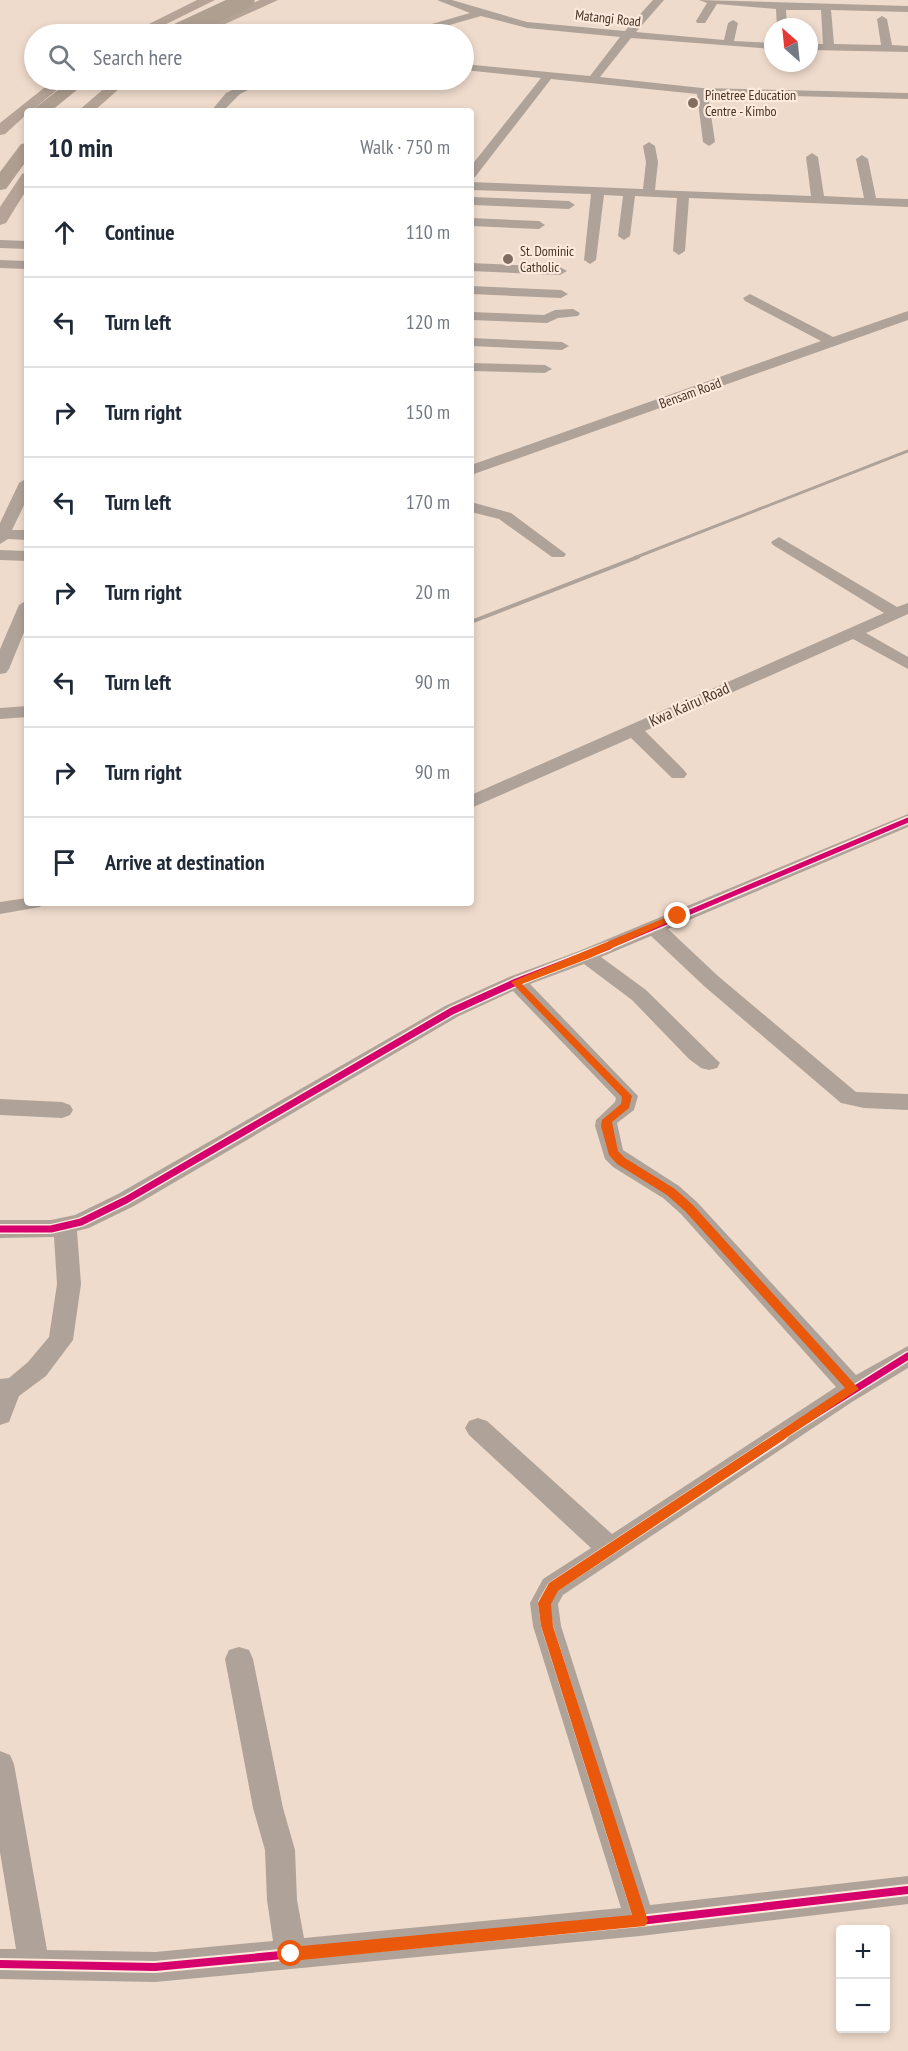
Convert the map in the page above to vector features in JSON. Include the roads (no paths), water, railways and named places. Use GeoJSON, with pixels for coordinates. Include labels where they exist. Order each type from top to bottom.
{"type":"FeatureCollection","features":[{"type":"Feature","properties":{"kind":"highway"},"geometry":{"type":"LineString","coordinates":[[173,24],[224,0]]}},
{"type":"Feature","properties":{"kind":"highway"},"geometry":{"type":"LineString","coordinates":[[198,24],[244,6]]}},
{"type":"Feature","properties":{"kind":"highway"},"geometry":{"type":"LineString","coordinates":[[44,108],[68,90]]}},
{"type":"Feature","properties":{"kind":"highway"},"geometry":{"type":"LineString","coordinates":[[64,108],[86,90]]}},
{"type":"Feature","properties":{"kind":"highway"},"geometry":{"type":"LineString","coordinates":[[4,149],[24,126]]}},
{"type":"Feature","properties":{"kind":"highway"},"geometry":{"type":"LineString","coordinates":[[0,185],[24,152]]}},
{"type":"Feature","properties":{"kind":"main road"},"geometry":{"type":"LineString","coordinates":[[212,24],[244,6],[271,0]]}},
{"type":"Feature","properties":{"kind":"main road"},"geometry":{"type":"LineString","coordinates":[[156,24],[202,1],[244,6]]}},
{"type":"Feature","properties":{"kind":"main road"},"geometry":{"type":"LineString","coordinates":[[26,108],[49,90]]}},
{"type":"Feature","properties":{"kind":"main road"},"geometry":{"type":"LineString","coordinates":[[89,108],[110,90]]}},
{"type":"Feature","properties":{"kind":"main road"},"geometry":{"type":"LineString","coordinates":[[0,131],[24,109]]}},
{"type":"Feature","properties":{"kind":"main road"},"geometry":{"type":"LineString","coordinates":[[0,220],[24,182]]}},
{"type":"Feature","properties":{"kind":"street","name":"Matangi Road"},"geometry":{"type":"LineString","coordinates":[[442,0],[516,23],[764,46]]}},
{"type":"Feature","properties":{"kind":"street"},"geometry":{"type":"LineString","coordinates":[[593,80],[659,0]]}},
{"type":"Feature","properties":{"kind":"street"},"geometry":{"type":"LineString","coordinates":[[701,21],[709,1],[826,7],[843,4],[908,9]]}},
{"type":"Feature","properties":{"kind":"street"},"geometry":{"type":"LineString","coordinates":[[782,6],[782,18]]}},
{"type":"Feature","properties":{"kind":"street"},"geometry":{"type":"LineString","coordinates":[[826,7],[829,47]]}},
{"type":"Feature","properties":{"kind":"street"},"geometry":{"type":"LineString","coordinates":[[442,24],[480,13]]}},
{"type":"Feature","properties":{"kind":"street"},"geometry":{"type":"LineString","coordinates":[[882,19],[887,49]]}},
{"type":"Feature","properties":{"kind":"street"},"geometry":{"type":"LineString","coordinates":[[728,44],[733,23]]}},
{"type":"Feature","properties":{"kind":"street"},"geometry":{"type":"LineString","coordinates":[[818,47],[908,49]]}},
{"type":"Feature","properties":{"kind":"street"},"geometry":{"type":"LineString","coordinates":[[474,68],[702,91],[908,96]]}},
{"type":"Feature","properties":{"kind":"street"},"geometry":{"type":"LineString","coordinates":[[474,170],[548,76]]}},
{"type":"Feature","properties":{"kind":"street"},"geometry":{"type":"LineString","coordinates":[[219,108],[222,102],[238,90]]}},
{"type":"Feature","properties":{"kind":"street"},"geometry":{"type":"LineString","coordinates":[[702,91],[709,142]]}},
{"type":"Feature","properties":{"kind":"street"},"geometry":{"type":"LineString","coordinates":[[649,146],[652,162],[649,193]]}},
{"type":"Feature","properties":{"kind":"street"},"geometry":{"type":"LineString","coordinates":[[474,153],[486,154]]}},
{"type":"Feature","properties":{"kind":"street"},"geometry":{"type":"LineString","coordinates":[[812,157],[818,200]]}},
{"type":"Feature","properties":{"kind":"street"},"geometry":{"type":"LineString","coordinates":[[862,159],[871,202]]}},
{"type":"Feature","properties":{"kind":"street"},"geometry":{"type":"LineString","coordinates":[[474,186],[908,203]]}},
{"type":"Feature","properties":{"kind":"street"},"geometry":{"type":"LineString","coordinates":[[590,260],[598,191]]}},
{"type":"Feature","properties":{"kind":"street"},"geometry":{"type":"LineString","coordinates":[[624,236],[629,193]]}},
{"type":"Feature","properties":{"kind":"street"},"geometry":{"type":"LineString","coordinates":[[679,251],[683,195]]}},
{"type":"Feature","properties":{"kind":"street"},"geometry":{"type":"LineString","coordinates":[[474,201],[569,205]]}},
{"type":"Feature","properties":{"kind":"street"},"geometry":{"type":"LineString","coordinates":[[474,222],[539,225]]}},
{"type":"Feature","properties":{"kind":"street"},"geometry":{"type":"LineString","coordinates":[[0,244],[24,245]]}},
{"type":"Feature","properties":{"kind":"street"},"geometry":{"type":"LineString","coordinates":[[0,264],[24,265]]}},
{"type":"Feature","properties":{"kind":"street"},"geometry":{"type":"LineString","coordinates":[[474,267],[560,271]]}},
{"type":"Feature","properties":{"kind":"street"},"geometry":{"type":"LineString","coordinates":[[474,290],[561,294]]}},
{"type":"Feature","properties":{"kind":"street"},"geometry":{"type":"LineString","coordinates":[[750,297],[832,342]]}},
{"type":"Feature","properties":{"kind":"street"},"geometry":{"type":"LineString","coordinates":[[474,316],[547,319],[555,314],[573,313]]}},
{"type":"Feature","properties":{"kind":"street","name":"Bensam Road"},"geometry":{"type":"LineString","coordinates":[[474,469],[908,315]]}},
{"type":"Feature","properties":{"kind":"street"},"geometry":{"type":"LineString","coordinates":[[474,342],[562,346]]}},
{"type":"Feature","properties":{"kind":"street"},"geometry":{"type":"LineString","coordinates":[[474,367],[545,369]]}},
{"type":"Feature","properties":{"kind":"street"},"geometry":{"type":"LineString","coordinates":[[1,537],[24,489]]}},
{"type":"Feature","properties":{"kind":"street"},"geometry":{"type":"LineString","coordinates":[[474,508],[505,516],[558,554]]}},
{"type":"Feature","properties":{"kind":"street"},"geometry":{"type":"LineString","coordinates":[[1,537],[24,535]]}},
{"type":"Feature","properties":{"kind":"street"},"geometry":{"type":"LineString","coordinates":[[778,542],[902,610]]}},
{"type":"Feature","properties":{"kind":"street"},"geometry":{"type":"LineString","coordinates":[[0,555],[24,556]]}},
{"type":"Feature","properties":{"kind":"street","name":"Kwa Kairu Road"},"geometry":{"type":"LineString","coordinates":[[474,801],[902,610]]}},
{"type":"Feature","properties":{"kind":"street"},"geometry":{"type":"LineString","coordinates":[[0,669],[24,612]]}},
{"type":"Feature","properties":{"kind":"street"},"geometry":{"type":"LineString","coordinates":[[853,632],[908,664]]}},
{"type":"Feature","properties":{"kind":"street"},"geometry":{"type":"LineString","coordinates":[[0,713],[24,711]]}},
{"type":"Feature","properties":{"kind":"street"},"geometry":{"type":"LineString","coordinates":[[633,730],[678,774]]}},
{"type":"Feature","properties":{"kind":"street"},"geometry":{"type":"LineString","coordinates":[[0,1229],[51,1229],[81,1222],[126,1200],[453,1011],[516,982],[586,956],[908,820]]}},
{"type":"Feature","properties":{"kind":"street"},"geometry":{"type":"LineString","coordinates":[[0,908],[24,904]]}},
{"type":"Feature","properties":{"kind":"street"},"geometry":{"type":"LineString","coordinates":[[654,927],[711,981],[849,1098],[862,1102],[894,1099],[908,1102]]}},
{"type":"Feature","properties":{"kind":"street"},"geometry":{"type":"LineString","coordinates":[[586,956],[639,995],[697,1054],[709,1063]]}},
{"type":"Feature","properties":{"kind":"street"},"geometry":{"type":"LineString","coordinates":[[516,982],[627,1096],[626,1106],[607,1120],[606,1126],[613,1153],[621,1161],[671,1192],[689,1208],[853,1389]]}},
{"type":"Feature","properties":{"kind":"street"},"geometry":{"type":"LineString","coordinates":[[0,1107],[62,1110]]}},
{"type":"Feature","properties":{"kind":"street"},"geometry":{"type":"LineString","coordinates":[[0,1415],[4,1389],[18,1385],[37,1369],[60,1340],[69,1284],[65,1225]]}},
{"type":"Feature","properties":{"kind":"street"},"geometry":{"type":"LineString","coordinates":[[640,1921],[547,1626],[544,1603],[553,1587],[853,1389],[908,1356]]}},
{"type":"Feature","properties":{"kind":"street"},"geometry":{"type":"LineString","coordinates":[[478,1428],[610,1549]]}},
{"type":"Feature","properties":{"kind":"street"},"geometry":{"type":"LineString","coordinates":[[239,1659],[268,1808],[280,1850],[282,1900],[291,1954]]}},
{"type":"Feature","properties":{"kind":"street"},"geometry":{"type":"LineString","coordinates":[[0,1764],[34,1965]]}},
{"type":"Feature","properties":{"kind":"street"},"geometry":{"type":"LineString","coordinates":[[0,1964],[155,1967],[640,1921],[908,1890]]}},
{"type":"Feature","properties":{"kind":"railway"},"geometry":{"type":"LineString","coordinates":[[634,558],[908,451]]}},
{"type":"Feature","properties":{"kind":"railway"},"geometry":{"type":"LineString","coordinates":[[474,621],[638,557]]}},
{"type":"Feature","properties":{"kind":"railway"},"geometry":{"type":"LineString","coordinates":[[0,717],[24,715]]}},
{"type":"Feature","properties":{"kind":"place","name":"Pinetree Education Centre - Kimbo"},"geometry":{"type":"Point","coordinates":[693,103]}},
{"type":"Feature","properties":{"kind":"place","name":"St. Dominic Catholic"},"geometry":{"type":"Point","coordinates":[508,259]}}]}
